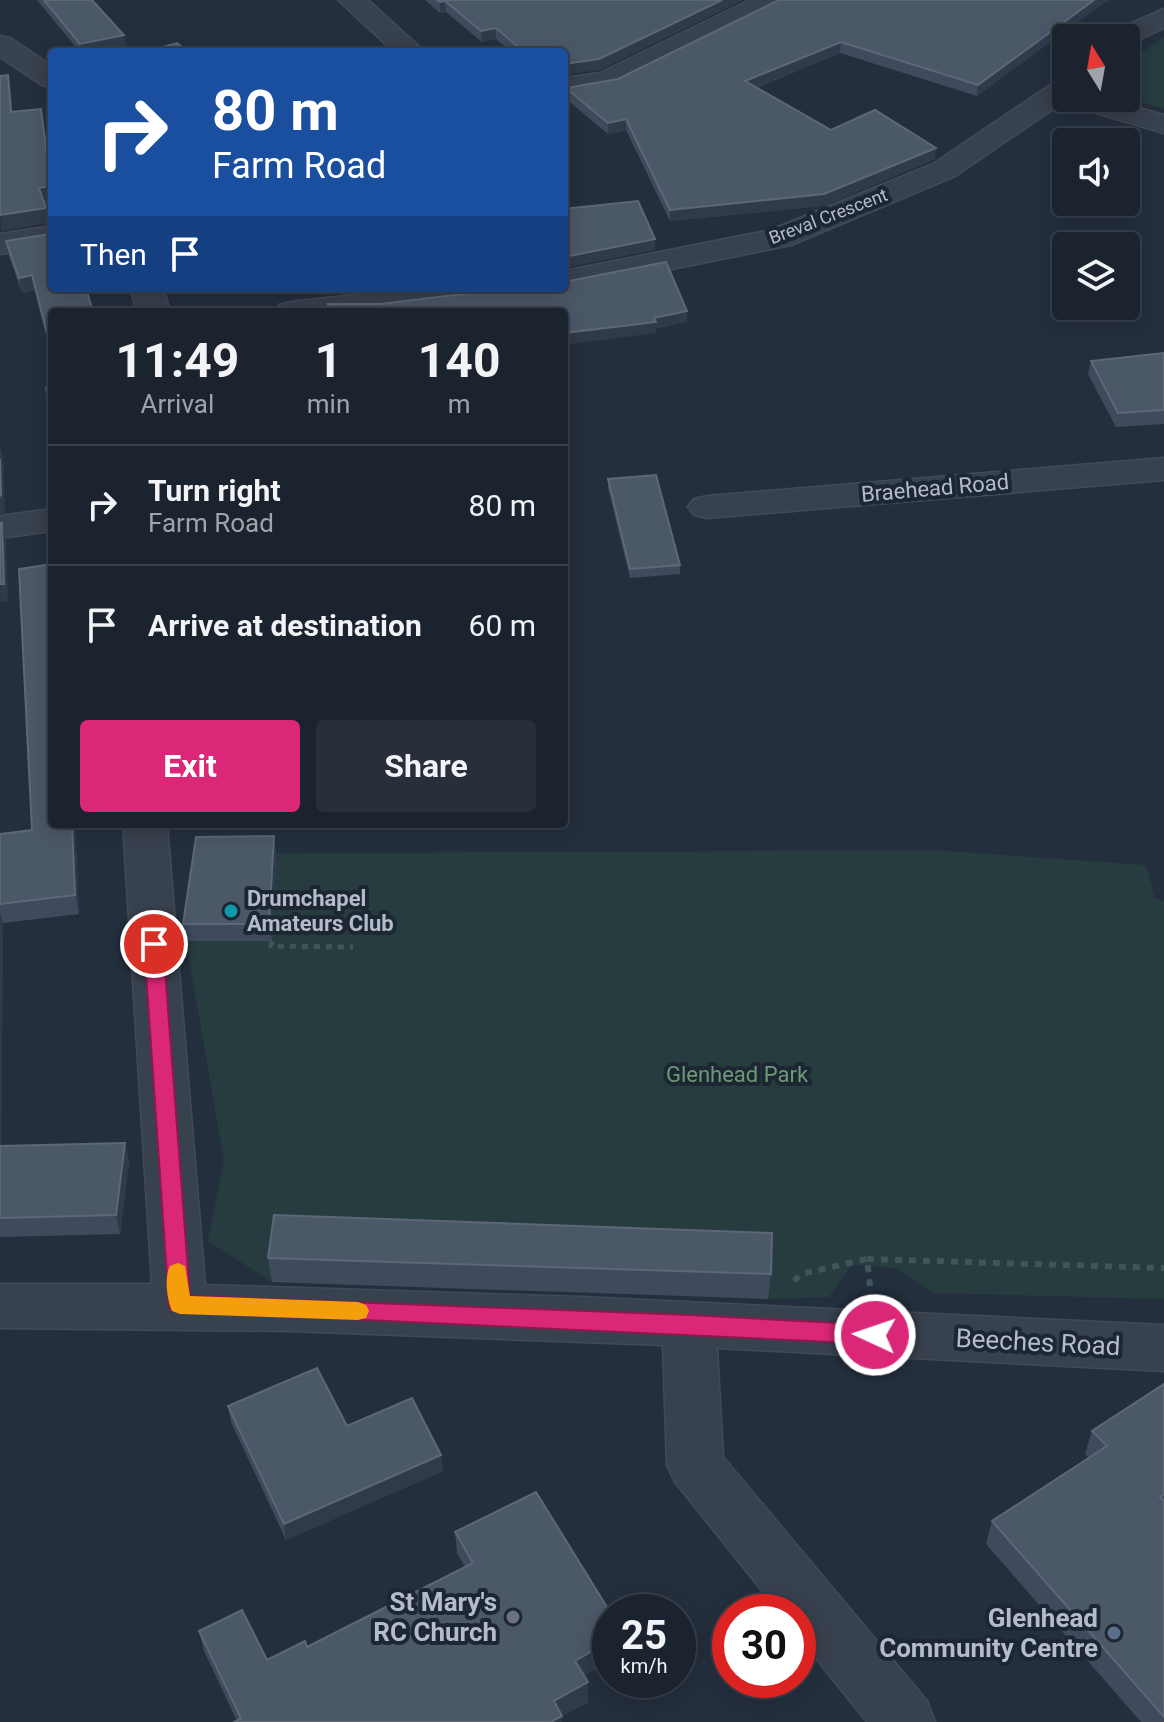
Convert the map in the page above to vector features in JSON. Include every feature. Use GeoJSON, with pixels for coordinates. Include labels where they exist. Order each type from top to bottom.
{"type":"FeatureCollection","features":[{"type":"Feature","properties":{"kind":"street"},"geometry":{"type":"LineString","coordinates":[[352,0],[406,48]]}},
{"type":"Feature","properties":{"kind":"street"},"geometry":{"type":"LineString","coordinates":[[568,86],[607,81],[771,0]]}},
{"type":"Feature","properties":{"kind":"street"},"geometry":{"type":"LineString","coordinates":[[1140,29],[1164,17]]}},
{"type":"Feature","properties":{"kind":"street"},"geometry":{"type":"LineString","coordinates":[[0,44],[48,76]]}},
{"type":"Feature","properties":{"kind":"street","name":"Breval Crescent"},"geometry":{"type":"LineString","coordinates":[[568,280],[780,238],[944,170],[1052,103]]}},
{"type":"Feature","properties":{"kind":"street"},"geometry":{"type":"LineString","coordinates":[[1125,112],[1164,124]]}},
{"type":"Feature","properties":{"kind":"street"},"geometry":{"type":"LineString","coordinates":[[0,244],[48,237]]}},
{"type":"Feature","properties":{"kind":"street"},"geometry":{"type":"LineString","coordinates":[[327,308],[471,292]]}},
{"type":"Feature","properties":{"kind":"street","name":"Braehead Road"},"geometry":{"type":"LineString","coordinates":[[707,507],[1164,469]]}},
{"type":"Feature","properties":{"kind":"street"},"geometry":{"type":"LineString","coordinates":[[0,527],[48,521]]}},
{"type":"Feature","properties":{"kind":"street"},"geometry":{"type":"LineString","coordinates":[[145,828],[180,1305]]}},
{"type":"Feature","properties":{"kind":"street","name":"Beeches Road"},"geometry":{"type":"LineString","coordinates":[[0,1306],[180,1305],[689,1324],[1164,1348]]}},
{"type":"Feature","properties":{"kind":"street"},"geometry":{"type":"LineString","coordinates":[[689,1324],[695,1465],[905,1722]]}},
{"type":"Feature","properties":{"kind":"path"},"geometry":{"type":"LineString","coordinates":[[272,941],[271,946],[353,947]]}},
{"type":"Feature","properties":{"kind":"path"},"geometry":{"type":"LineString","coordinates":[[867,1259],[1164,1268]]}},
{"type":"Feature","properties":{"kind":"path"},"geometry":{"type":"LineString","coordinates":[[801,1274],[835,1264]]}},
{"type":"Feature","properties":{"kind":"green space"},"geometry":{"type":"Polygon","coordinates":[[[1164,37],[1164,109],[1140,100],[1140,53],[1164,37]]]}},
{"type":"Feature","properties":{"kind":"green space","name":"Glenhead Park"},"geometry":{"type":"Polygon","coordinates":[[[931,850],[1146,865],[1155,898],[1164,901],[1164,1299],[933,1293],[896,1268],[852,1265],[829,1297],[769,1299],[272,1282],[208,1241],[224,1161],[186,941],[199,854],[931,850]]]}},
{"type":"Feature","properties":{"kind":"building"},"geometry":{"type":"Polygon","coordinates":[[[44,0],[92,0],[124,35],[80,44],[44,0]]]}},
{"type":"Feature","properties":{"kind":"building"},"geometry":{"type":"Polygon","coordinates":[[[437,0],[722,0],[599,59],[568,63],[568,48],[519,48],[496,28],[481,31],[445,1],[437,0]]]}},
{"type":"Feature","properties":{"kind":"building"},"geometry":{"type":"Polygon","coordinates":[[[779,0],[1094,0],[1061,24],[1052,24],[1052,31],[978,85],[841,42],[745,81],[831,130],[875,110],[936,148],[824,194],[670,210],[626,119],[608,123],[568,88],[618,79],[779,0]]]}},
{"type":"Feature","properties":{"kind":"building"},"geometry":{"type":"Polygon","coordinates":[[[177,43],[183,48],[159,48],[177,43]]]}},
{"type":"Feature","properties":{"kind":"building"},"geometry":{"type":"Polygon","coordinates":[[[8,75],[11,112],[41,109],[48,186],[39,188],[46,208],[0,215],[0,76],[8,75]]]}},
{"type":"Feature","properties":{"kind":"building"},"geometry":{"type":"Polygon","coordinates":[[[638,201],[655,239],[568,256],[568,209],[638,201]]]}},
{"type":"Feature","properties":{"kind":"building"},"geometry":{"type":"Polygon","coordinates":[[[48,234],[48,292],[87,292],[92,308],[48,308],[48,338],[32,275],[19,278],[6,241],[48,234]]]}},
{"type":"Feature","properties":{"kind":"building"},"geometry":{"type":"Polygon","coordinates":[[[666,262],[687,311],[654,318],[656,322],[568,333],[568,308],[329,308],[328,304],[380,304],[480,292],[568,292],[568,281],[666,262]]]}},
{"type":"Feature","properties":{"kind":"building"},"geometry":{"type":"Polygon","coordinates":[[[1164,353],[1164,410],[1118,413],[1091,361],[1164,353]]]}},
{"type":"Feature","properties":{"kind":"building"},"geometry":{"type":"Polygon","coordinates":[[[656,475],[680,565],[630,569],[608,479],[656,475]]]}},
{"type":"Feature","properties":{"kind":"building"},"geometry":{"type":"Polygon","coordinates":[[[2,523],[4,584],[0,584],[2,523]]]}},
{"type":"Feature","properties":{"kind":"building"},"geometry":{"type":"Polygon","coordinates":[[[48,565],[48,828],[72,828],[75,895],[0,904],[0,834],[32,830],[19,569],[48,565]]]}},
{"type":"Feature","properties":{"kind":"building","name":"Drumchapel Amateurs Club"},"geometry":{"type":"Polygon","coordinates":[[[274,836],[269,924],[183,924],[196,837],[274,836]]]}},
{"type":"Feature","properties":{"kind":"building"},"geometry":{"type":"Polygon","coordinates":[[[125,1143],[116,1215],[0,1218],[0,1146],[125,1143]]]}},
{"type":"Feature","properties":{"kind":"building"},"geometry":{"type":"Polygon","coordinates":[[[274,1215],[772,1233],[771,1274],[268,1258],[274,1215]]]}},
{"type":"Feature","properties":{"kind":"building"},"geometry":{"type":"Polygon","coordinates":[[[317,1368],[347,1426],[412,1398],[441,1455],[284,1524],[228,1406],[317,1368]]]}},
{"type":"Feature","properties":{"kind":"building","name":"Glenhead Community Centre"},"geometry":{"type":"Polygon","coordinates":[[[1164,1384],[1164,1494],[1160,1497],[1164,1501],[1164,1717],[992,1521],[1107,1446],[1092,1431],[1164,1384]]]}},
{"type":"Feature","properties":{"kind":"building","name":"St Mary's RC Church"},"geometry":{"type":"Polygon","coordinates":[[[536,1492],[599,1594],[592,1594],[592,1651],[575,1661],[588,1682],[554,1701],[562,1716],[553,1722],[234,1722],[241,1718],[199,1631],[242,1610],[267,1660],[305,1641],[307,1647],[473,1563],[455,1532],[536,1492]]]}},
{"type":"Feature","properties":{"kind":"slow traffic"},"geometry":{"type":"LineString","coordinates":[[178,1272],[180,1305],[358,1311]]}},
{"type":"Feature","properties":{"kind":"place","name":"Drumchapel Amateurs Club"},"geometry":{"type":"Point","coordinates":[231,911]}},
{"type":"Feature","properties":{"kind":"place","name":"St Mary's RC Church"},"geometry":{"type":"Point","coordinates":[513,1617]}},
{"type":"Feature","properties":{"kind":"place","name":"Glenhead Community Centre"},"geometry":{"type":"Point","coordinates":[1114,1633]}},
{"type":"Feature","properties":{"kind":"route"},"geometry":{"type":"LineString","coordinates":[[154,944],[180,1305],[689,1324],[875,1335]]}}]}
